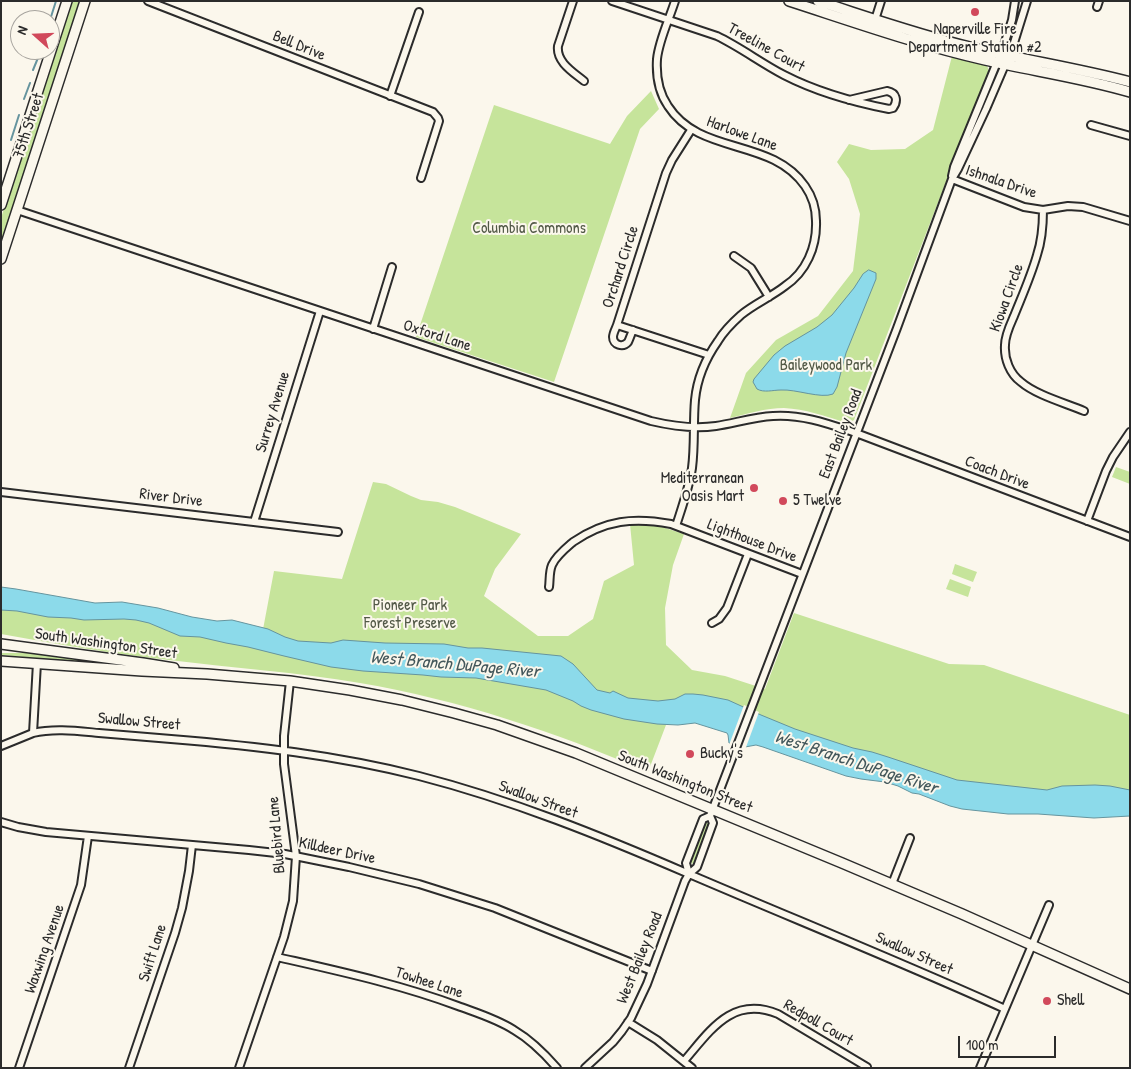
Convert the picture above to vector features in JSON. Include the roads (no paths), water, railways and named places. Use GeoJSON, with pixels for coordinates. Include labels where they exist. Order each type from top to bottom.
{"type":"FeatureCollection","features":[{"type":"Feature","properties":{"kind":"main road","name":"75th Street"},"geometry":{"type":"LineString","coordinates":[[1,205],[67,1]]}},
{"type":"Feature","properties":{"kind":"main road","name":"75th Street"},"geometry":{"type":"LineString","coordinates":[[1,260],[85,1]]}},
{"type":"Feature","properties":{"kind":"main road"},"geometry":{"type":"LineString","coordinates":[[789,1],[874,24],[1130,82]]}},
{"type":"Feature","properties":{"kind":"main road"},"geometry":{"type":"LineString","coordinates":[[818,1],[938,48],[1130,92]]}},
{"type":"Feature","properties":{"kind":"main road","name":"South Washington Street"},"geometry":{"type":"LineString","coordinates":[[1,644],[143,662],[207,674]]}},
{"type":"Feature","properties":{"kind":"main road","name":"South Washington Street"},"geometry":{"type":"LineString","coordinates":[[1,661],[290,681],[402,700],[497,725],[576,753],[711,813],[892,884],[1130,989]]}},
{"type":"Feature","properties":{"kind":"street","name":"Bell Drive"},"geometry":{"type":"LineString","coordinates":[[148,1],[430,110],[439,121],[421,178]]}},
{"type":"Feature","properties":{"kind":"street"},"geometry":{"type":"LineString","coordinates":[[573,1],[557,52],[563,63],[584,81]]}},
{"type":"Feature","properties":{"kind":"street","name":"Treeline Court"},"geometry":{"type":"LineString","coordinates":[[612,1],[717,36],[795,80],[814,88],[849,100],[889,109],[893,108],[897,100],[893,93],[887,91],[849,100]]}},
{"type":"Feature","properties":{"kind":"street","name":"Harlowe Lane"},"geometry":{"type":"LineString","coordinates":[[675,1],[657,59],[659,86],[669,108],[691,130],[714,140],[775,160],[788,167],[797,176],[810,195],[816,220],[815,238],[811,254],[803,268],[792,281],[749,309],[731,324],[709,355],[697,389],[694,452],[689,483],[676,526]]}},
{"type":"Feature","properties":{"kind":"street"},"geometry":{"type":"LineString","coordinates":[[874,24],[881,1]]}},
{"type":"Feature","properties":{"kind":"street","name":"East Bailey Road"},"geometry":{"type":"LineString","coordinates":[[711,813],[952,180],[986,109],[1004,54],[1004,44],[1012,20],[1015,1]]}},
{"type":"Feature","properties":{"kind":"street","name":"East Bailey Road"},"geometry":{"type":"LineString","coordinates":[[1004,54],[1013,46],[1027,1]]}},
{"type":"Feature","properties":{"kind":"street"},"geometry":{"type":"LineString","coordinates":[[390,96],[419,12]]}},
{"type":"Feature","properties":{"kind":"street"},"geometry":{"type":"LineString","coordinates":[[1091,125],[1130,136]]}},
{"type":"Feature","properties":{"kind":"street","name":"Orchard Circle"},"geometry":{"type":"LineString","coordinates":[[691,130],[666,173],[617,325],[709,355]]}},
{"type":"Feature","properties":{"kind":"street","name":"Ishnala Drive"},"geometry":{"type":"LineString","coordinates":[[952,180],[1024,207],[1043,210],[1068,206],[1084,207],[1130,221]]}},
{"type":"Feature","properties":{"kind":"street","name":"Oxford Lane"},"geometry":{"type":"LineString","coordinates":[[17,210],[651,421],[672,426],[695,427],[714,426],[760,417],[786,416],[806,418],[856,433]]}},
{"type":"Feature","properties":{"kind":"street","name":"Kiowa Circle"},"geometry":{"type":"LineString","coordinates":[[1043,210],[1041,240],[1035,263],[1005,342],[1007,364],[1012,373],[1022,383],[1045,395],[1084,410]]}},
{"type":"Feature","properties":{"kind":"street"},"geometry":{"type":"LineString","coordinates":[[734,256],[751,268],[769,296]]}},
{"type":"Feature","properties":{"kind":"street"},"geometry":{"type":"LineString","coordinates":[[373,329],[392,267]]}},
{"type":"Feature","properties":{"kind":"street","name":"Surrey Avenue"},"geometry":{"type":"LineString","coordinates":[[254,522],[320,311]]}},
{"type":"Feature","properties":{"kind":"street"},"geometry":{"type":"LineString","coordinates":[[617,325],[613,338],[618,344],[624,345],[627,343],[633,330]]}},
{"type":"Feature","properties":{"kind":"street"},"geometry":{"type":"LineString","coordinates":[[1087,521],[1106,471],[1130,432]]}},
{"type":"Feature","properties":{"kind":"street","name":"Coach Drive"},"geometry":{"type":"LineString","coordinates":[[856,433],[1130,537]]}},
{"type":"Feature","properties":{"kind":"street","name":"River Drive"},"geometry":{"type":"LineString","coordinates":[[1,492],[338,532]]}},
{"type":"Feature","properties":{"kind":"street","name":"Lighthouse Drive"},"geometry":{"type":"LineString","coordinates":[[549,587],[550,572],[554,562],[569,545],[602,526],[633,520],[651,520],[676,526],[802,574]]}},
{"type":"Feature","properties":{"kind":"street"},"geometry":{"type":"LineString","coordinates":[[712,623],[719,619],[727,608],[748,554]]}},
{"type":"Feature","properties":{"kind":"street"},"geometry":{"type":"LineString","coordinates":[[33,733],[37,663]]}},
{"type":"Feature","properties":{"kind":"street","name":"Bluebird Lane"},"geometry":{"type":"LineString","coordinates":[[239,1068],[277,957],[293,901],[296,856],[284,750],[290,681]]}},
{"type":"Feature","properties":{"kind":"street","name":"Swallow Street"},"geometry":{"type":"LineString","coordinates":[[1,746],[42,731],[76,731],[227,743],[284,750],[419,776],[468,790],[538,814],[689,874],[1005,1009]]}},
{"type":"Feature","properties":{"kind":"street","name":"West Bailey Road"},"geometry":{"type":"LineString","coordinates":[[585,1068],[613,1042],[628,1022],[647,984],[685,881],[689,874],[697,867],[713,823],[711,813],[703,819],[686,863],[689,874]]}},
{"type":"Feature","properties":{"kind":"street","name":"Killdeer Drive"},"geometry":{"type":"LineString","coordinates":[[1,822],[46,832],[192,844],[296,856],[390,876],[462,897],[512,915],[652,971]]}},
{"type":"Feature","properties":{"kind":"street","name":"Waxwing Avenue"},"geometry":{"type":"LineString","coordinates":[[19,1068],[81,885],[88,836]]}},
{"type":"Feature","properties":{"kind":"street"},"geometry":{"type":"LineString","coordinates":[[892,884],[910,838]]}},
{"type":"Feature","properties":{"kind":"street","name":"Swift Lane"},"geometry":{"type":"LineString","coordinates":[[129,1068],[175,933],[182,908],[192,844]]}},
{"type":"Feature","properties":{"kind":"street"},"geometry":{"type":"LineString","coordinates":[[980,1068],[1049,905]]}},
{"type":"Feature","properties":{"kind":"street","name":"Towhee Lane"},"geometry":{"type":"LineString","coordinates":[[277,957],[388,984],[487,1016],[516,1030],[542,1050],[557,1068]]}},
{"type":"Feature","properties":{"kind":"street","name":"Redpoll Court"},"geometry":{"type":"LineString","coordinates":[[684,1061],[723,1018],[738,1011],[757,1009],[778,1014],[867,1067]]}},
{"type":"Feature","properties":{"kind":"street"},"geometry":{"type":"LineString","coordinates":[[628,1022],[657,1040],[692,1068]]}},
{"type":"Feature","properties":{"kind":"water"},"geometry":{"type":"Polygon","coordinates":[[[869,270],[876,273],[876,279],[846,353],[837,387],[833,394],[822,395],[787,390],[766,391],[757,389],[753,382],[754,379],[774,355],[832,315],[863,274],[869,270]]]}},
{"type":"Feature","properties":{"kind":"water","name":"West Branch DuPage River"},"geometry":{"type":"Polygon","coordinates":[[[1,587],[95,603],[122,602],[217,621],[232,620],[268,629],[298,641],[331,643],[343,640],[444,644],[468,648],[561,656],[573,664],[597,690],[610,693],[613,691],[628,698],[658,701],[675,699],[685,694],[728,700],[795,729],[957,780],[1047,790],[1062,786],[1095,785],[1130,790],[1130,816],[1094,818],[1008,814],[962,809],[912,793],[898,786],[846,776],[756,745],[745,747],[729,743],[727,733],[695,723],[678,725],[657,724],[624,719],[591,710],[546,690],[476,678],[441,677],[331,667],[200,637],[180,636],[149,623],[136,620],[84,620],[1,610],[1,587]]]}},
{"type":"Feature","properties":{"kind":"waterway"},"geometry":{"type":"LineString","coordinates":[[53,10],[56,1]]}},
{"type":"Feature","properties":{"kind":"waterway"},"geometry":{"type":"LineString","coordinates":[[33,70],[37,60]]}},
{"type":"Feature","properties":{"kind":"waterway"},"geometry":{"type":"LineString","coordinates":[[24,99],[30,83]]}},
{"type":"Feature","properties":{"kind":"waterway"},"geometry":{"type":"LineString","coordinates":[[11,140],[19,115]]}},
{"type":"Feature","properties":{"kind":"place","name":"Naperville Fire Department Station #2"},"geometry":{"type":"Point","coordinates":[975,12]}},
{"type":"Feature","properties":{"kind":"place","name":"Mediterranean Oasis Mart"},"geometry":{"type":"Point","coordinates":[754,488]}},
{"type":"Feature","properties":{"kind":"place","name":"5 Twelve"},"geometry":{"type":"Point","coordinates":[783,501]}},
{"type":"Feature","properties":{"kind":"place","name":"Bucky's"},"geometry":{"type":"Point","coordinates":[690,754]}},
{"type":"Feature","properties":{"kind":"place","name":"Shell"},"geometry":{"type":"Point","coordinates":[1047,1001]}},
{"type":"Feature","properties":{"kind":"park label","name":"Columbia Commons"},"geometry":{"type":"Point","coordinates":[529,229]}},
{"type":"Feature","properties":{"kind":"park label","name":"Baileywood Park"},"geometry":{"type":"Point","coordinates":[826,366]}},
{"type":"Feature","properties":{"kind":"park label","name":"Pioneer Park Forest Preserve"},"geometry":{"type":"Point","coordinates":[410,615]}}]}
